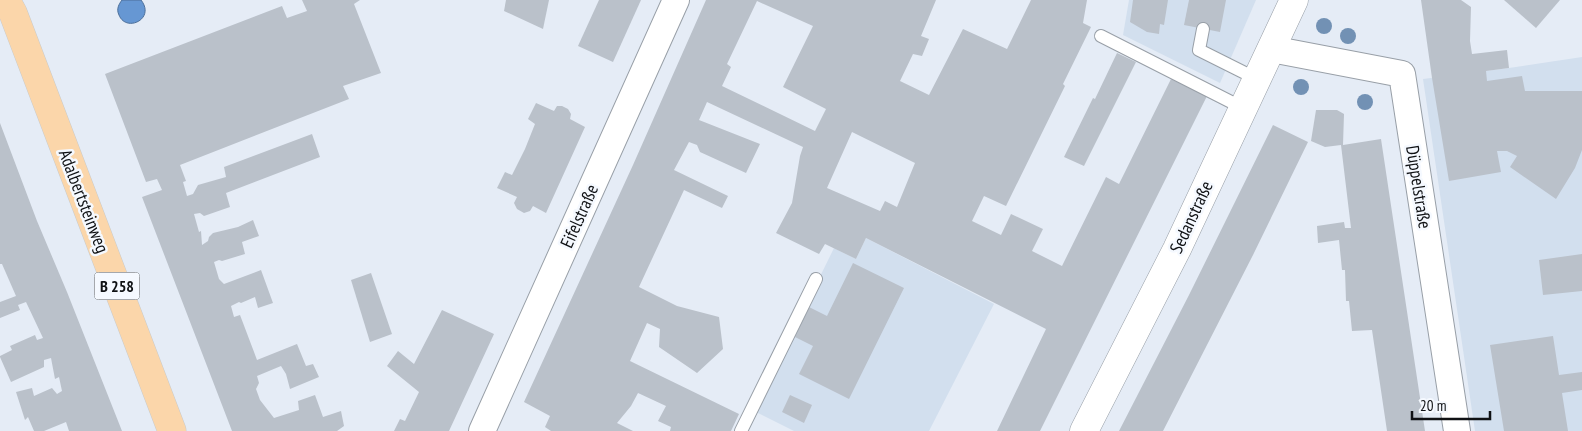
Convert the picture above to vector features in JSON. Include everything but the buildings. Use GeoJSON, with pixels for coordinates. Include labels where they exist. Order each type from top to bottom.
{"type":"FeatureCollection","features":[{"type":"Feature","properties":{"kind":"main road","name":"Adalbertsteinweg"},"geometry":{"type":"LineString","coordinates":[[6,0],[13,13],[172,431]]}},
{"type":"Feature","properties":{"kind":"street","name":"Eifelstraße"},"geometry":{"type":"LineString","coordinates":[[486,429],[676,0]]}},
{"type":"Feature","properties":{"kind":"street","name":"Sedanstraße"},"geometry":{"type":"LineString","coordinates":[[1084,431],[1177,249],[1294,0]]}},
{"type":"Feature","properties":{"kind":"street","name":"Düppelstraße"},"geometry":{"type":"LineString","coordinates":[[1271,49],[1402,74],[1457,431]]}},
{"type":"Feature","properties":{"kind":"lane"},"geometry":{"type":"LineString","coordinates":[[1203,29],[1199,50],[1257,79]]}},
{"type":"Feature","properties":{"kind":"lane"},"geometry":{"type":"LineString","coordinates":[[1101,36],[1243,108]]}},
{"type":"Feature","properties":{"kind":"lane"},"geometry":{"type":"LineString","coordinates":[[741,431],[816,279]]}},
{"type":"Feature","properties":{"kind":"shaded area"},"geometry":{"type":"Polygon","coordinates":[[[1129,0],[1256,0],[1220,83],[1123,35],[1129,0]]]}},
{"type":"Feature","properties":{"kind":"shaded area"},"geometry":{"type":"Polygon","coordinates":[[[1582,57],[1582,431],[1475,431],[1423,79],[1582,57]]]}},
{"type":"Feature","properties":{"kind":"shaded area"},"geometry":{"type":"Polygon","coordinates":[[[866,238],[994,304],[929,431],[794,431],[754,411],[834,248],[856,259],[866,238]]]}},
{"type":"Feature","properties":{"kind":"water"},"geometry":{"type":"Polygon","coordinates":[[[122,0],[141,0],[145,7],[145,13],[142,18],[133,23],[123,20],[118,11],[122,0]]]}}]}
